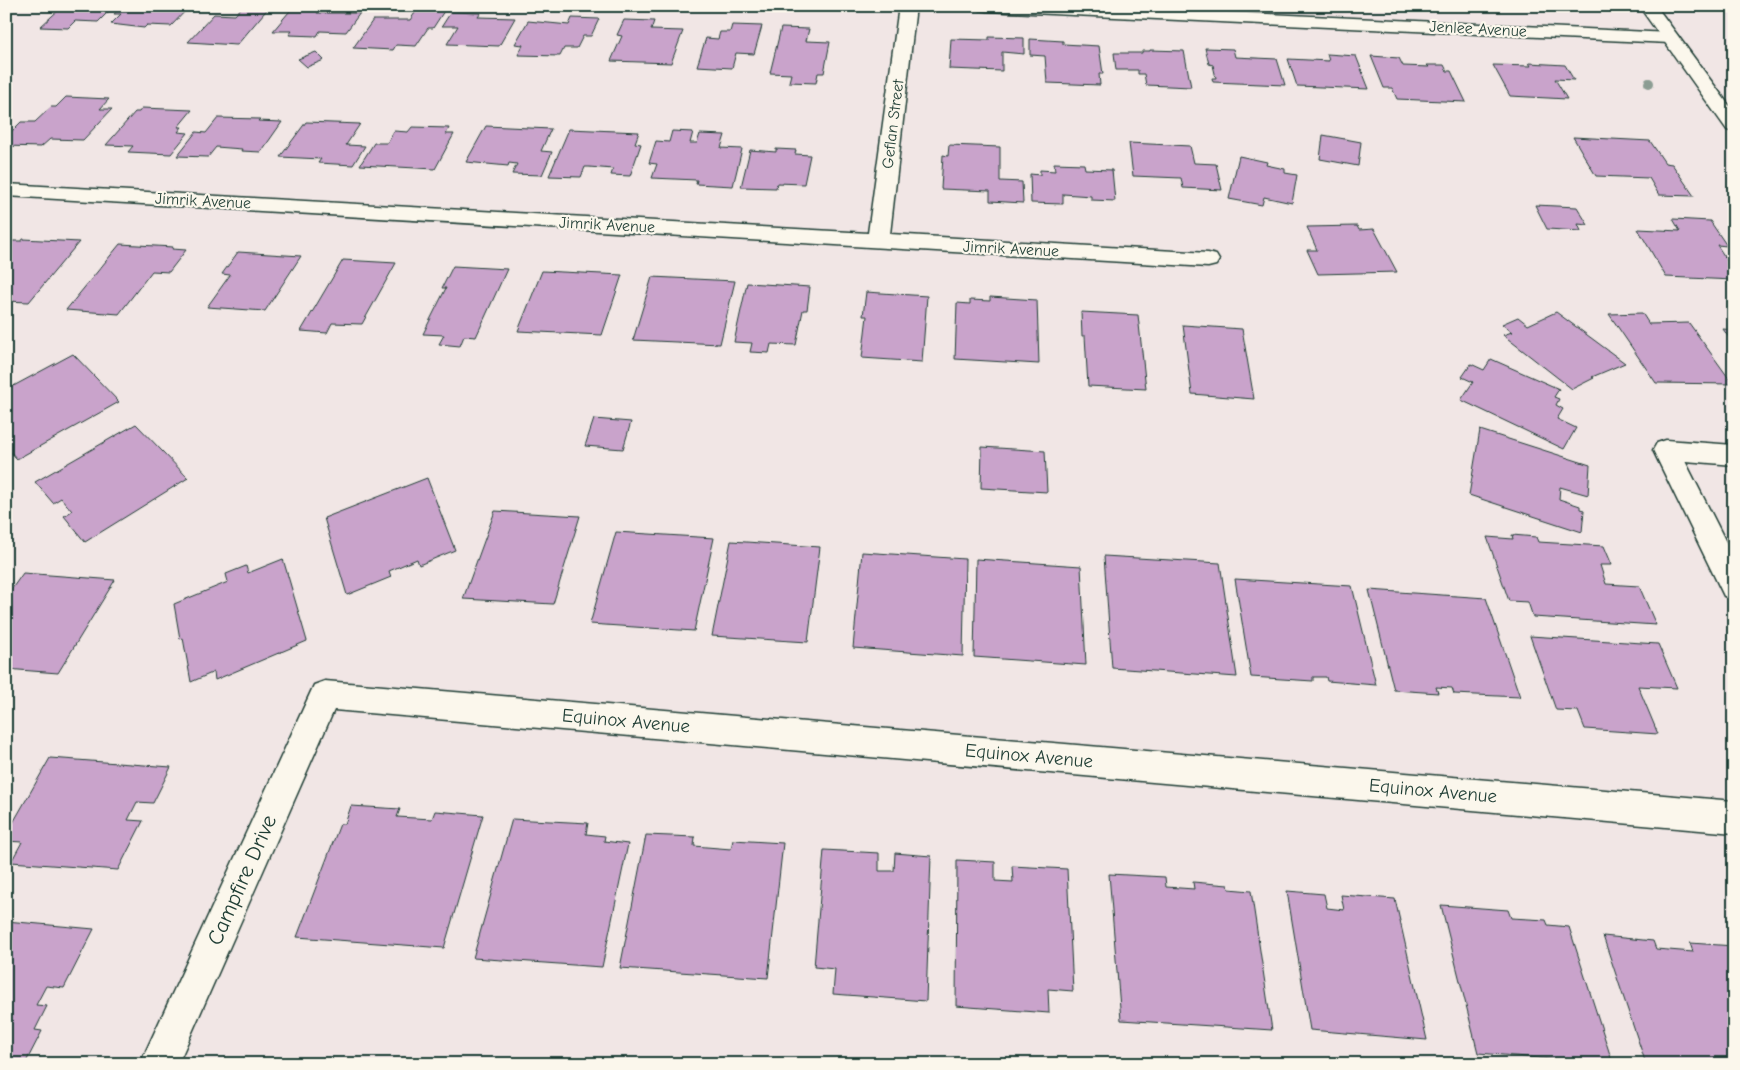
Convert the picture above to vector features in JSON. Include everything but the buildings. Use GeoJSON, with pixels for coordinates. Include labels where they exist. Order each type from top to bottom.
{"type":"FeatureCollection","features":[{"type":"Feature","properties":{"kind":"street","name":"Geflan Street"},"geometry":{"type":"LineString","coordinates":[[878,241],[908,6]]}},
{"type":"Feature","properties":{"kind":"street","name":"Jenlee Avenue"},"geometry":{"type":"LineString","coordinates":[[986,6],[1670,38]]}},
{"type":"Feature","properties":{"kind":"street"},"geometry":{"type":"LineString","coordinates":[[1647,6],[1734,126]]}},
{"type":"Feature","properties":{"kind":"street","name":"Jimrik Avenue"},"geometry":{"type":"LineString","coordinates":[[6,190],[1208,260]]}},
{"type":"Feature","properties":{"kind":"street"},"geometry":{"type":"LineString","coordinates":[[1734,455],[1666,450],[1734,587]]}},
{"type":"Feature","properties":{"kind":"street","name":"Equinox Avenue"},"geometry":{"type":"LineString","coordinates":[[325,695],[1734,817]]}},
{"type":"Feature","properties":{"kind":"street","name":"Campfire Drive"},"geometry":{"type":"LineString","coordinates":[[159,1064],[325,695]]}}]}
